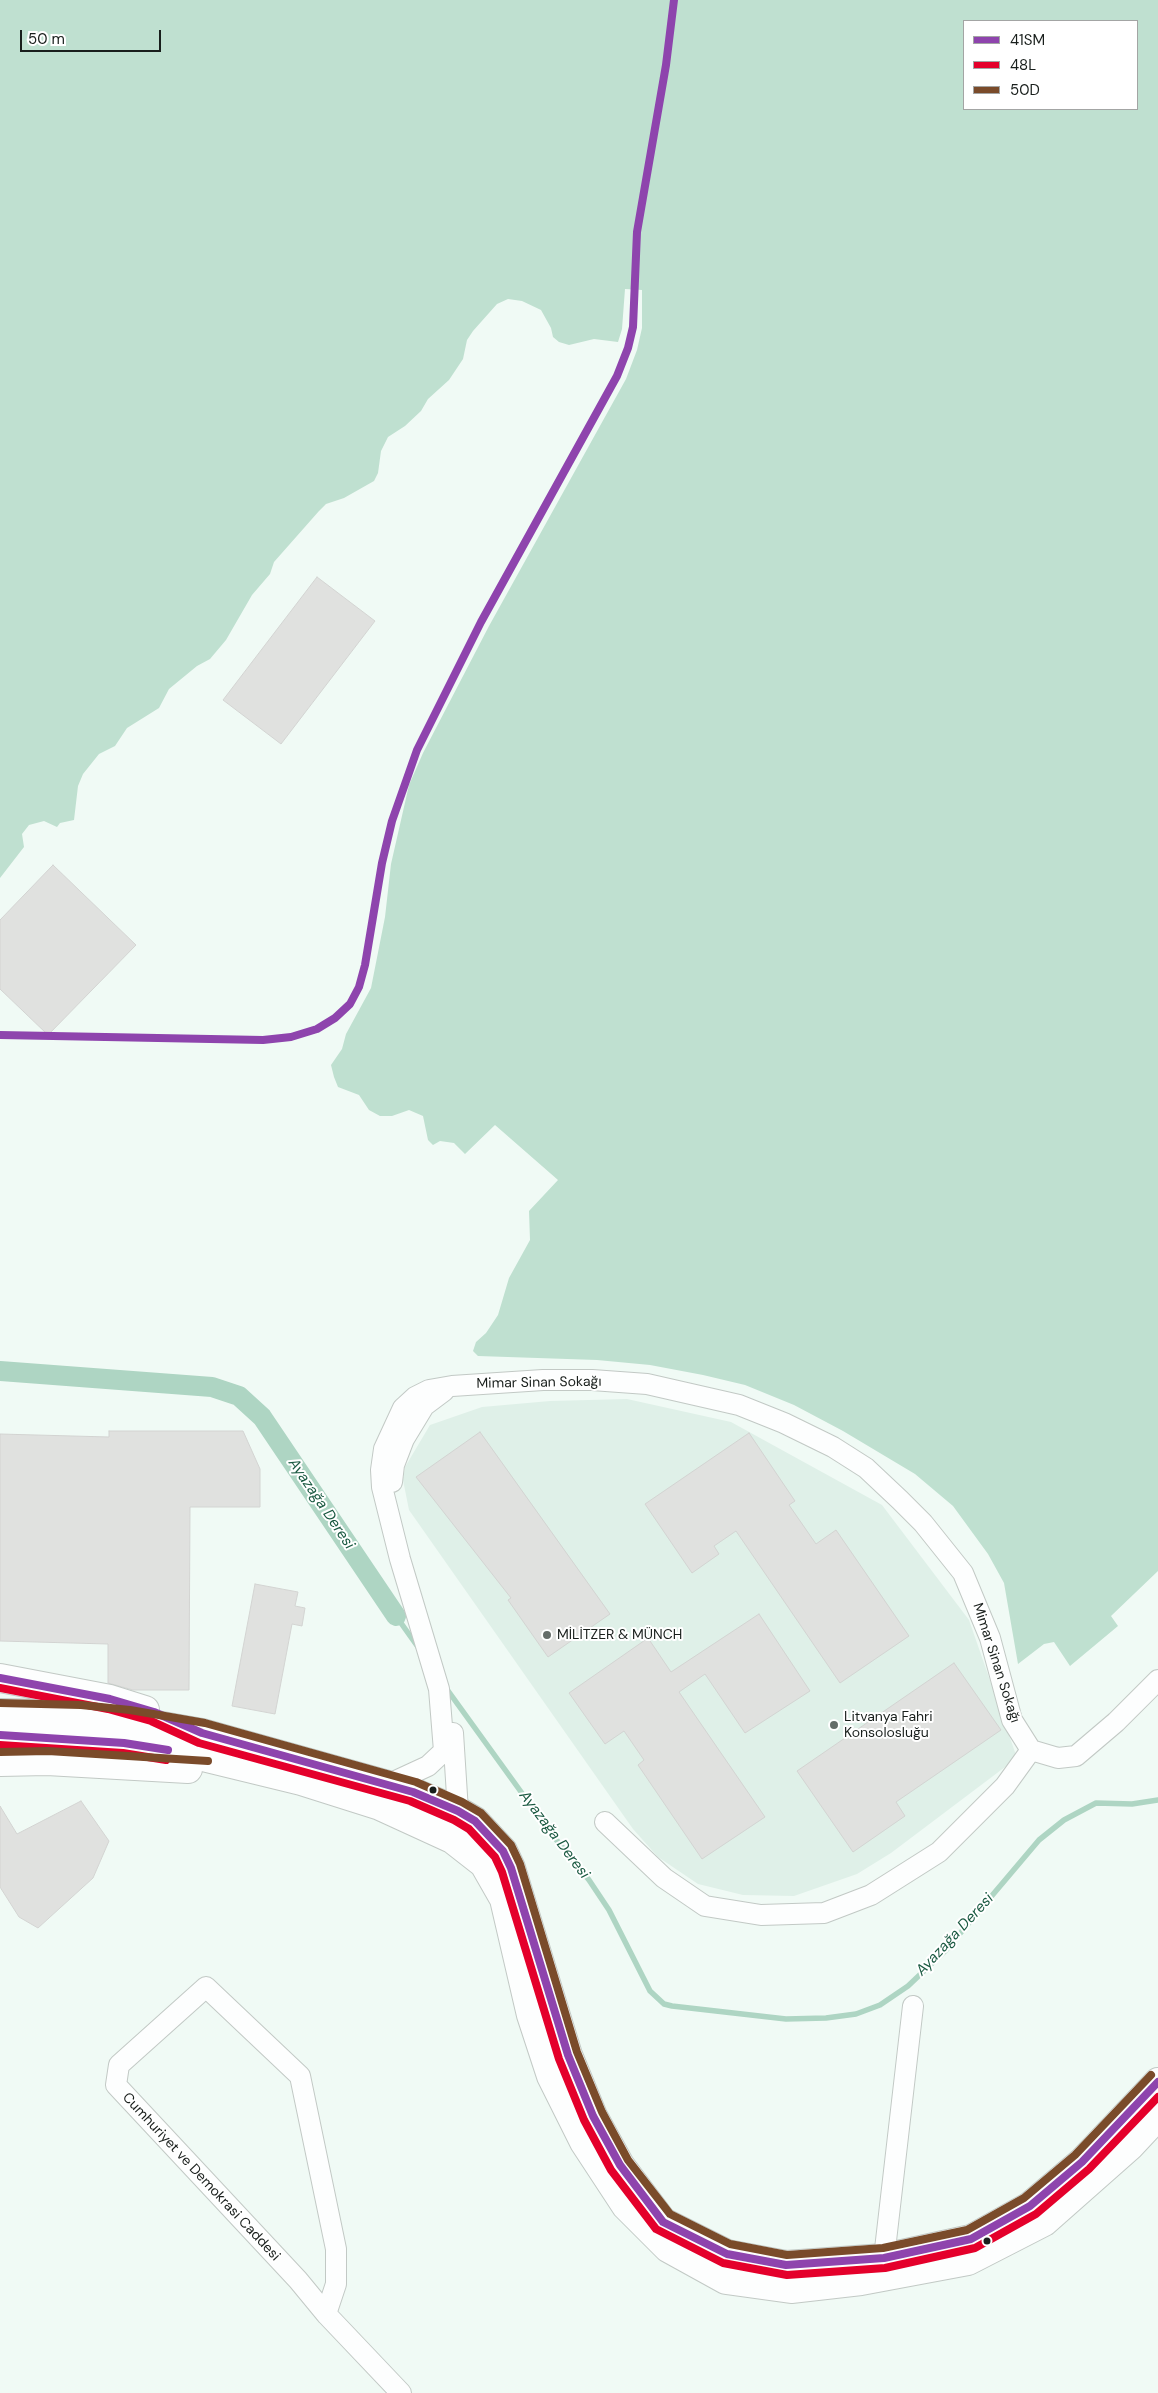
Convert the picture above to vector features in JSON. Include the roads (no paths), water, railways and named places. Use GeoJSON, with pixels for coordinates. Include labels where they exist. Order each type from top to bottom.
{"type":"FeatureCollection","features":[{"type":"Feature","properties":{"kind":"main road"},"geometry":{"type":"LineString","coordinates":[[0,1678],[110,1699],[154,1712],[202,1733]]}},
{"type":"Feature","properties":{"kind":"main road"},"geometry":{"type":"LineString","coordinates":[[0,1712],[80,1715],[128,1720],[202,1733],[414,1792],[458,1811],[475,1821],[503,1851],[519,1892],[568,2054],[593,2116],[620,2165],[663,2222],[727,2254],[786,2265],[884,2258],[971,2239],[1030,2206],[1082,2162],[1158,2082]]}},
{"type":"Feature","properties":{"kind":"main road"},"geometry":{"type":"LineString","coordinates":[[0,1735],[40,1736],[124,1743],[186,1753],[301,1781],[380,1806],[452,1839],[484,1864],[504,1899],[531,2015],[551,2076],[584,2142],[626,2206],[668,2248],[726,2280],[791,2289],[861,2281],[968,2261],[1044,2222],[1130,2146],[1158,2116]]}},
{"type":"Feature","properties":{"kind":"main road"},"geometry":{"type":"LineString","coordinates":[[0,1762],[47,1761],[188,1769],[248,1778],[301,1781]]}},
{"type":"Feature","properties":{"kind":"street","name":"Mimar Sinan Sokağı"},"geometry":{"type":"LineString","coordinates":[[448,1721],[447,1682],[426,1625],[393,1501],[391,1479],[394,1464],[404,1440],[424,1406],[452,1386],[543,1380],[592,1380],[647,1384],[739,1405],[784,1423],[833,1447],[866,1468],[923,1524],[963,1573],[990,1638],[1012,1720],[1031,1750]]}},
{"type":"Feature","properties":{"kind":"street"},"geometry":{"type":"LineString","coordinates":[[605,1822],[664,1878],[705,1906],[761,1915],[824,1913],[870,1895],[939,1852],[1005,1786],[1031,1750],[1058,1758],[1076,1756],[1116,1722],[1158,1680]]}},
{"type":"Feature","properties":{"kind":"street"},"geometry":{"type":"LineString","coordinates":[[389,1784],[428,1766],[436,1760],[444,1750],[448,1721]]}},
{"type":"Feature","properties":{"kind":"street"},"geometry":{"type":"LineString","coordinates":[[448,1721],[458,1811]]}},
{"type":"Feature","properties":{"kind":"street","name":"Cumhuriyet ve Demokrasi Caddesi"},"geometry":{"type":"LineString","coordinates":[[326,2314],[336,2284],[336,2249],[300,2076],[206,1987],[119,2065],[116,2085],[298,2280],[326,2314],[401,2393]]}},
{"type":"Feature","properties":{"kind":"street"},"geometry":{"type":"LineString","coordinates":[[884,2258],[913,2006]]}},
{"type":"Feature","properties":{"kind":"waterway","name":"Ayazağa Deresi"},"geometry":{"type":"LineString","coordinates":[[0,1371],[212,1387],[239,1396],[262,1417],[396,1616]]}},
{"type":"Feature","properties":{"kind":"waterway","name":"Ayazağa Deresi"},"geometry":{"type":"LineString","coordinates":[[396,1616],[418,1647]]}},
{"type":"Feature","properties":{"kind":"waterway","name":"Ayazağa Deresi"},"geometry":{"type":"LineString","coordinates":[[446,1688],[550,1832],[589,1880],[609,1910],[650,1991],[664,2004],[672,2006],[786,2019],[826,2018],[856,2014],[880,2005],[908,1986],[946,1950],[1039,1840],[1064,1820],[1096,1803],[1132,1804],[1158,1800]]}},
{"type":"Feature","properties":{"kind":"place","name":"MİLİTZER & MÜNCH"},"geometry":{"type":"Point","coordinates":[547,1635]}},
{"type":"Feature","properties":{"kind":"place","name":"Litvanya Fahri Konsolosluğu"},"geometry":{"type":"Point","coordinates":[834,1725]}}]}
